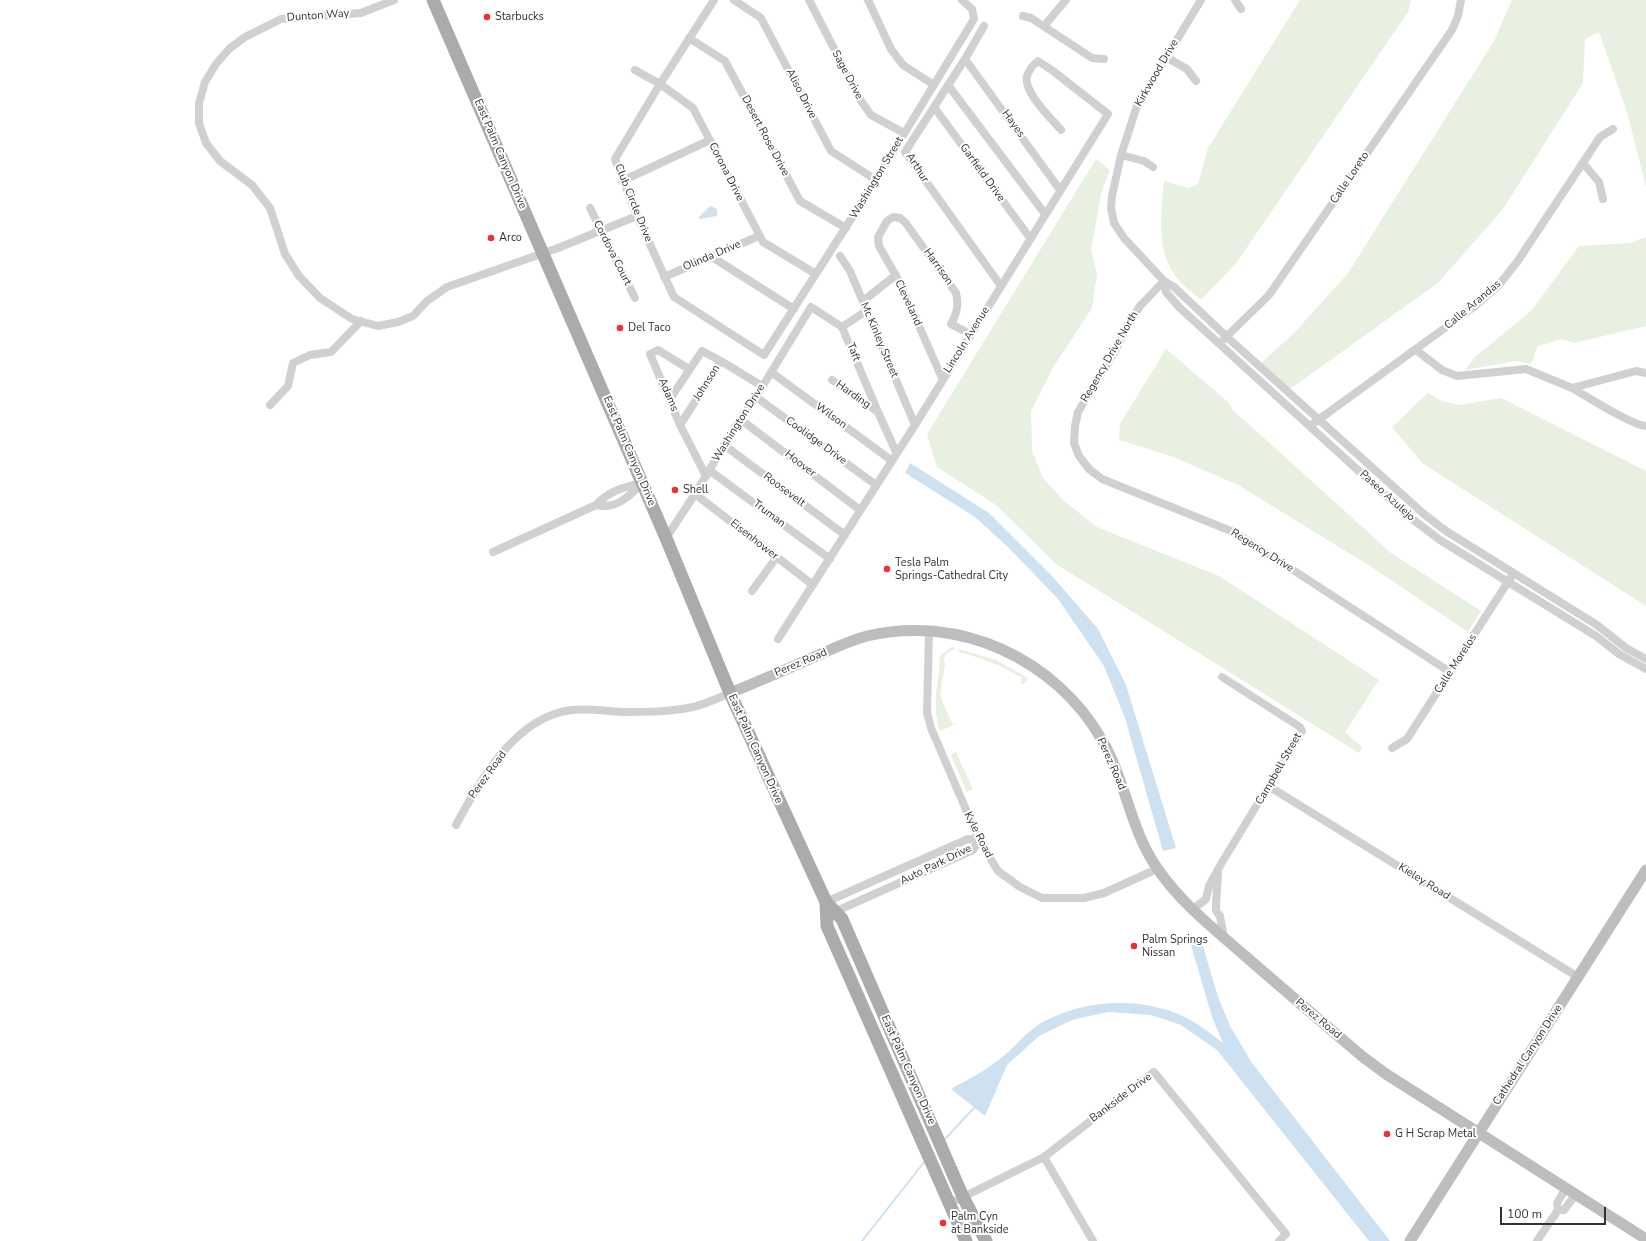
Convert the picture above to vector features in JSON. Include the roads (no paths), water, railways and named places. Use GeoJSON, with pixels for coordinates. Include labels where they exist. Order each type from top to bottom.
{"type":"FeatureCollection","features":[{"type":"Feature","properties":{"kind":"main road","name":"East Palm Canyon Drive"},"geometry":{"type":"LineString","coordinates":[[433,0],[666,538],[730,693],[826,902],[830,913],[827,926],[966,1241]]}},
{"type":"Feature","properties":{"kind":"main road","name":"Perez Road"},"geometry":{"type":"LineString","coordinates":[[730,693],[866,636],[900,632],[954,634],[982,640],[1005,651],[1044,674],[1070,696],[1088,718],[1103,741],[1114,766],[1136,830],[1146,851],[1157,869],[1192,910],[1362,1057],[1478,1133],[1646,1239]]}},
{"type":"Feature","properties":{"kind":"main road","name":"Cathedral Canyon Drive"},"geometry":{"type":"LineString","coordinates":[[1410,1241],[1646,870]]}},
{"type":"Feature","properties":{"kind":"main road","name":"East Palm Canyon Drive"},"geometry":{"type":"LineString","coordinates":[[830,913],[842,919],[963,1197],[986,1241]]}},
{"type":"Feature","properties":{"kind":"street","name":"Dunton Way"},"geometry":{"type":"LineString","coordinates":[[394,0],[361,13],[281,19],[245,37],[229,49],[216,64],[205,82],[199,103],[199,122],[206,143],[220,161],[252,185],[270,208],[285,254],[299,276],[320,298],[352,319],[378,326],[398,322],[413,316],[427,301],[447,287],[543,254],[637,216]]}},
{"type":"Feature","properties":{"kind":"street","name":"Club Circle Drive"},"geometry":{"type":"LineString","coordinates":[[714,0],[660,84],[615,159],[622,181],[674,297],[764,356]]}},
{"type":"Feature","properties":{"kind":"street","name":"Aliso Drive"},"geometry":{"type":"LineString","coordinates":[[734,0],[761,18],[831,151],[876,180]]}},
{"type":"Feature","properties":{"kind":"street","name":"Sage Drive"},"geometry":{"type":"LineString","coordinates":[[808,0],[860,101],[871,115],[904,134]]}},
{"type":"Feature","properties":{"kind":"street"},"geometry":{"type":"LineString","coordinates":[[868,0],[891,49],[903,65],[934,85]]}},
{"type":"Feature","properties":{"kind":"street","name":"Washington Street"},"geometry":{"type":"LineString","coordinates":[[764,356],[876,180],[974,19],[972,9],[962,0]]}},
{"type":"Feature","properties":{"kind":"street"},"geometry":{"type":"LineString","coordinates":[[1044,26],[1066,0]]}},
{"type":"Feature","properties":{"kind":"street","name":"Kirkwood Drive"},"geometry":{"type":"LineString","coordinates":[[1112,196],[1121,155],[1137,106],[1201,0]]}},
{"type":"Feature","properties":{"kind":"street"},"geometry":{"type":"LineString","coordinates":[[1235,0],[1242,9]]}},
{"type":"Feature","properties":{"kind":"street","name":"Calle Loreto"},"geometry":{"type":"LineString","coordinates":[[1220,344],[1269,295],[1317,227],[1448,36],[1458,16],[1461,0]]}},
{"type":"Feature","properties":{"kind":"street"},"geometry":{"type":"LineString","coordinates":[[1023,16],[1044,26],[1092,58],[1104,59]]}},
{"type":"Feature","properties":{"kind":"street","name":"Arthur"},"geometry":{"type":"LineString","coordinates":[[984,26],[965,59],[905,152],[1001,286]]}},
{"type":"Feature","properties":{"kind":"street","name":"Desert Rose Drive"},"geometry":{"type":"LineString","coordinates":[[689,38],[725,61],[800,201],[846,228]]}},
{"type":"Feature","properties":{"kind":"street"},"geometry":{"type":"LineString","coordinates":[[1166,57],[1187,69],[1196,81]]}},
{"type":"Feature","properties":{"kind":"street","name":"Hayes"},"geometry":{"type":"LineString","coordinates":[[965,59],[1060,190]]}},
{"type":"Feature","properties":{"kind":"street","name":"Lincoln Avenue"},"geometry":{"type":"LineString","coordinates":[[778,640],[896,452],[915,425],[942,378],[1108,114],[1038,61],[1032,67],[1027,77],[1028,86],[1035,100],[1061,130]]}},
{"type":"Feature","properties":{"kind":"street","name":"Corona Drive"},"geometry":{"type":"LineString","coordinates":[[635,70],[660,84],[693,108],[763,242],[816,274]]}},
{"type":"Feature","properties":{"kind":"street"},"geometry":{"type":"LineString","coordinates":[[948,85],[1045,214]]}},
{"type":"Feature","properties":{"kind":"street","name":"Garfield Drive"},"geometry":{"type":"LineString","coordinates":[[934,107],[1030,238]]}},
{"type":"Feature","properties":{"kind":"street","name":"Calle Arandas"},"geometry":{"type":"LineString","coordinates":[[1310,426],[1416,350],[1475,306],[1498,286],[1517,262],[1600,137],[1613,129]]}},
{"type":"Feature","properties":{"kind":"street"},"geometry":{"type":"LineString","coordinates":[[622,181],[710,140]]}},
{"type":"Feature","properties":{"kind":"street"},"geometry":{"type":"LineString","coordinates":[[1121,155],[1144,161],[1154,167]]}},
{"type":"Feature","properties":{"kind":"street"},"geometry":{"type":"LineString","coordinates":[[1583,163],[1599,182],[1603,199]]}},
{"type":"Feature","properties":{"kind":"street","name":"Paseo Azulejo"},"geometry":{"type":"LineString","coordinates":[[1112,196],[1111,208],[1114,223],[1124,238],[1164,281],[1174,287],[1226,337],[1425,515],[1446,531],[1597,625],[1626,648],[1646,659]]}},
{"type":"Feature","properties":{"kind":"street","name":"Cordova Court"},"geometry":{"type":"LineString","coordinates":[[590,208],[600,231],[635,298]]}},
{"type":"Feature","properties":{"kind":"street","name":"Harrison"},"geometry":{"type":"LineString","coordinates":[[882,228],[886,220],[893,218],[900,218],[906,222],[956,293],[958,302],[957,314],[951,324],[970,334]]}},
{"type":"Feature","properties":{"kind":"street","name":"Cleveland"},"geometry":{"type":"LineString","coordinates":[[882,228],[878,237],[879,246],[896,275],[942,378]]}},
{"type":"Feature","properties":{"kind":"street","name":"Olinda Drive"},"geometry":{"type":"LineString","coordinates":[[664,276],[759,236]]}},
{"type":"Feature","properties":{"kind":"street","name":"Mc Kinley Street"},"geometry":{"type":"LineString","coordinates":[[840,256],[850,271],[915,425]]}},
{"type":"Feature","properties":{"kind":"street"},"geometry":{"type":"LineString","coordinates":[[712,257],[794,309]]}},
{"type":"Feature","properties":{"kind":"street"},"geometry":{"type":"LineString","coordinates":[[863,301],[896,275]]}},
{"type":"Feature","properties":{"kind":"street","name":"Paseo Azulejo"},"geometry":{"type":"LineString","coordinates":[[1164,281],[1166,292],[1170,297],[1407,514],[1440,540],[1596,636],[1619,654],[1646,669]]}},
{"type":"Feature","properties":{"kind":"street","name":"Regency Drive North"},"geometry":{"type":"LineString","coordinates":[[1074,443],[1078,412],[1114,353],[1128,325],[1140,306],[1164,281]]}},
{"type":"Feature","properties":{"kind":"street","name":"Washington Drive"},"geometry":{"type":"LineString","coordinates":[[666,538],[695,494],[740,419],[756,397],[811,307],[842,328]]}},
{"type":"Feature","properties":{"kind":"street"},"geometry":{"type":"LineString","coordinates":[[842,328],[866,311]]}},
{"type":"Feature","properties":{"kind":"street"},"geometry":{"type":"LineString","coordinates":[[270,405],[288,386],[293,363],[310,355],[331,352],[361,321]]}},
{"type":"Feature","properties":{"kind":"street","name":"Taft"},"geometry":{"type":"LineString","coordinates":[[842,328],[878,412]]}},
{"type":"Feature","properties":{"kind":"street","name":"Adams"},"geometry":{"type":"LineString","coordinates":[[689,369],[658,350],[650,354],[680,425],[707,473]]}},
{"type":"Feature","properties":{"kind":"street"},"geometry":{"type":"LineString","coordinates":[[1416,350],[1442,370],[1457,376],[1526,369],[1572,388],[1630,421],[1646,426]]}},
{"type":"Feature","properties":{"kind":"street"},"geometry":{"type":"LineString","coordinates":[[670,399],[702,351],[721,361]]}},
{"type":"Feature","properties":{"kind":"street","name":"Johnson"},"geometry":{"type":"LineString","coordinates":[[680,425],[721,361],[762,386]]}},
{"type":"Feature","properties":{"kind":"street"},"geometry":{"type":"LineString","coordinates":[[1572,388],[1636,371],[1646,373]]}},
{"type":"Feature","properties":{"kind":"street","name":"Wilson"},"geometry":{"type":"LineString","coordinates":[[771,372],[891,460]]}},
{"type":"Feature","properties":{"kind":"street","name":"Harding"},"geometry":{"type":"LineString","coordinates":[[832,380],[878,412],[896,452]]}},
{"type":"Feature","properties":{"kind":"street","name":"Coolidge Drive"},"geometry":{"type":"LineString","coordinates":[[756,397],[876,485]]}},
{"type":"Feature","properties":{"kind":"street","name":"Hoover"},"geometry":{"type":"LineString","coordinates":[[740,419],[860,510]]}},
{"type":"Feature","properties":{"kind":"street","name":"Regency Drive"},"geometry":{"type":"LineString","coordinates":[[1074,443],[1079,456],[1102,479],[1236,533],[1450,672]]}},
{"type":"Feature","properties":{"kind":"street","name":"Roosevelt"},"geometry":{"type":"LineString","coordinates":[[724,445],[845,535]]}},
{"type":"Feature","properties":{"kind":"street","name":"Truman"},"geometry":{"type":"LineString","coordinates":[[707,473],[830,558]]}},
{"type":"Feature","properties":{"kind":"street"},"geometry":{"type":"LineString","coordinates":[[596,505],[608,507],[629,497],[642,483]]}},
{"type":"Feature","properties":{"kind":"street"},"geometry":{"type":"LineString","coordinates":[[493,552],[596,505],[605,495],[623,487],[642,483]]}},
{"type":"Feature","properties":{"kind":"street","name":"Eisenhower"},"geometry":{"type":"LineString","coordinates":[[695,494],[813,586]]}},
{"type":"Feature","properties":{"kind":"street"},"geometry":{"type":"LineString","coordinates":[[752,591],[776,558]]}},
{"type":"Feature","properties":{"kind":"street","name":"Calle Morelos"},"geometry":{"type":"LineString","coordinates":[[1392,748],[1407,739],[1513,573]]}},
{"type":"Feature","properties":{"kind":"street","name":"Kyle Road"},"geometry":{"type":"LineString","coordinates":[[929,632],[926,713],[933,733],[979,840],[998,871],[1020,887],[1042,898],[1084,898],[1104,893],[1157,869]]}},
{"type":"Feature","properties":{"kind":"street","name":"Campbell Street"},"geometry":{"type":"LineString","coordinates":[[1192,910],[1206,899],[1209,886],[1218,870],[1270,787],[1302,729],[1222,677]]}},
{"type":"Feature","properties":{"kind":"street","name":"Perez Road"},"geometry":{"type":"LineString","coordinates":[[456,825],[476,788],[499,757],[525,731],[547,717],[572,710],[622,712],[673,711],[694,706],[730,693]]}},
{"type":"Feature","properties":{"kind":"street","name":"Kieley Road"},"geometry":{"type":"LineString","coordinates":[[1270,787],[1578,978]]}},
{"type":"Feature","properties":{"kind":"street","name":"Auto Park Drive"},"geometry":{"type":"LineString","coordinates":[[826,902],[968,839],[979,840],[973,850],[830,913]]}},
{"type":"Feature","properties":{"kind":"street","name":"Campbell Street"},"geometry":{"type":"LineString","coordinates":[[1218,870],[1216,911],[1220,916],[1224,938]]}},
{"type":"Feature","properties":{"kind":"street","name":"Bankside Drive"},"geometry":{"type":"LineString","coordinates":[[949,1204],[1044,1157],[1154,1072],[1286,1234],[1279,1241]]}},
{"type":"Feature","properties":{"kind":"street"},"geometry":{"type":"LineString","coordinates":[[1044,1157],[1093,1241]]}},
{"type":"Feature","properties":{"kind":"street"},"geometry":{"type":"LineString","coordinates":[[1537,1241],[1558,1210],[1557,1203],[1566,1188]]}},
{"type":"Feature","properties":{"kind":"street"},"geometry":{"type":"LineString","coordinates":[[1558,1210],[1564,1210],[1576,1194]]}},
{"type":"Feature","properties":{"kind":"water"},"geometry":{"type":"Polygon","coordinates":[[[710,206],[717,209],[717,216],[699,219],[699,217],[710,206]]]}},
{"type":"Feature","properties":{"kind":"water"},"geometry":{"type":"Polygon","coordinates":[[[910,463],[989,513],[1052,576],[1098,629],[1126,685],[1176,848],[1163,851],[1125,718],[1104,666],[1058,599],[1009,548],[975,517],[905,473],[910,463]]]}},
{"type":"Feature","properties":{"kind":"water"},"geometry":{"type":"Polygon","coordinates":[[[1200,936],[1218,997],[1230,1026],[1252,1063],[1390,1241],[1369,1241],[1217,1050],[1181,1025],[1151,1015],[1108,1012],[1072,1020],[1039,1036],[1007,1065],[985,1116],[951,1089],[994,1063],[1041,1023],[1075,1009],[1094,1005],[1131,1003],[1168,1010],[1185,1017],[1205,1029],[1223,1043],[1212,1017],[1189,938],[1200,936]]]}},
{"type":"Feature","properties":{"kind":"waterway"},"geometry":{"type":"LineString","coordinates":[[944,1140],[975,1107]]}},
{"type":"Feature","properties":{"kind":"waterway"},"geometry":{"type":"LineString","coordinates":[[862,1241],[925,1161]]}},
{"type":"Feature","properties":{"kind":"place","name":"Starbucks"},"geometry":{"type":"Point","coordinates":[487,17]}},
{"type":"Feature","properties":{"kind":"place","name":"Arco"},"geometry":{"type":"Point","coordinates":[491,238]}},
{"type":"Feature","properties":{"kind":"place","name":"Del Taco"},"geometry":{"type":"Point","coordinates":[620,328]}},
{"type":"Feature","properties":{"kind":"place","name":"Shell"},"geometry":{"type":"Point","coordinates":[675,490]}},
{"type":"Feature","properties":{"kind":"place","name":"Tesla Palm Springs-Cathedral City"},"geometry":{"type":"Point","coordinates":[887,569]}},
{"type":"Feature","properties":{"kind":"place","name":"Palm Springs Nissan"},"geometry":{"type":"Point","coordinates":[1134,946]}},
{"type":"Feature","properties":{"kind":"place","name":"G H Scrap Metal"},"geometry":{"type":"Point","coordinates":[1387,1134]}},
{"type":"Feature","properties":{"kind":"place","name":"Palm Cyn at Bankside"},"geometry":{"type":"Point","coordinates":[943,1223]}}]}
